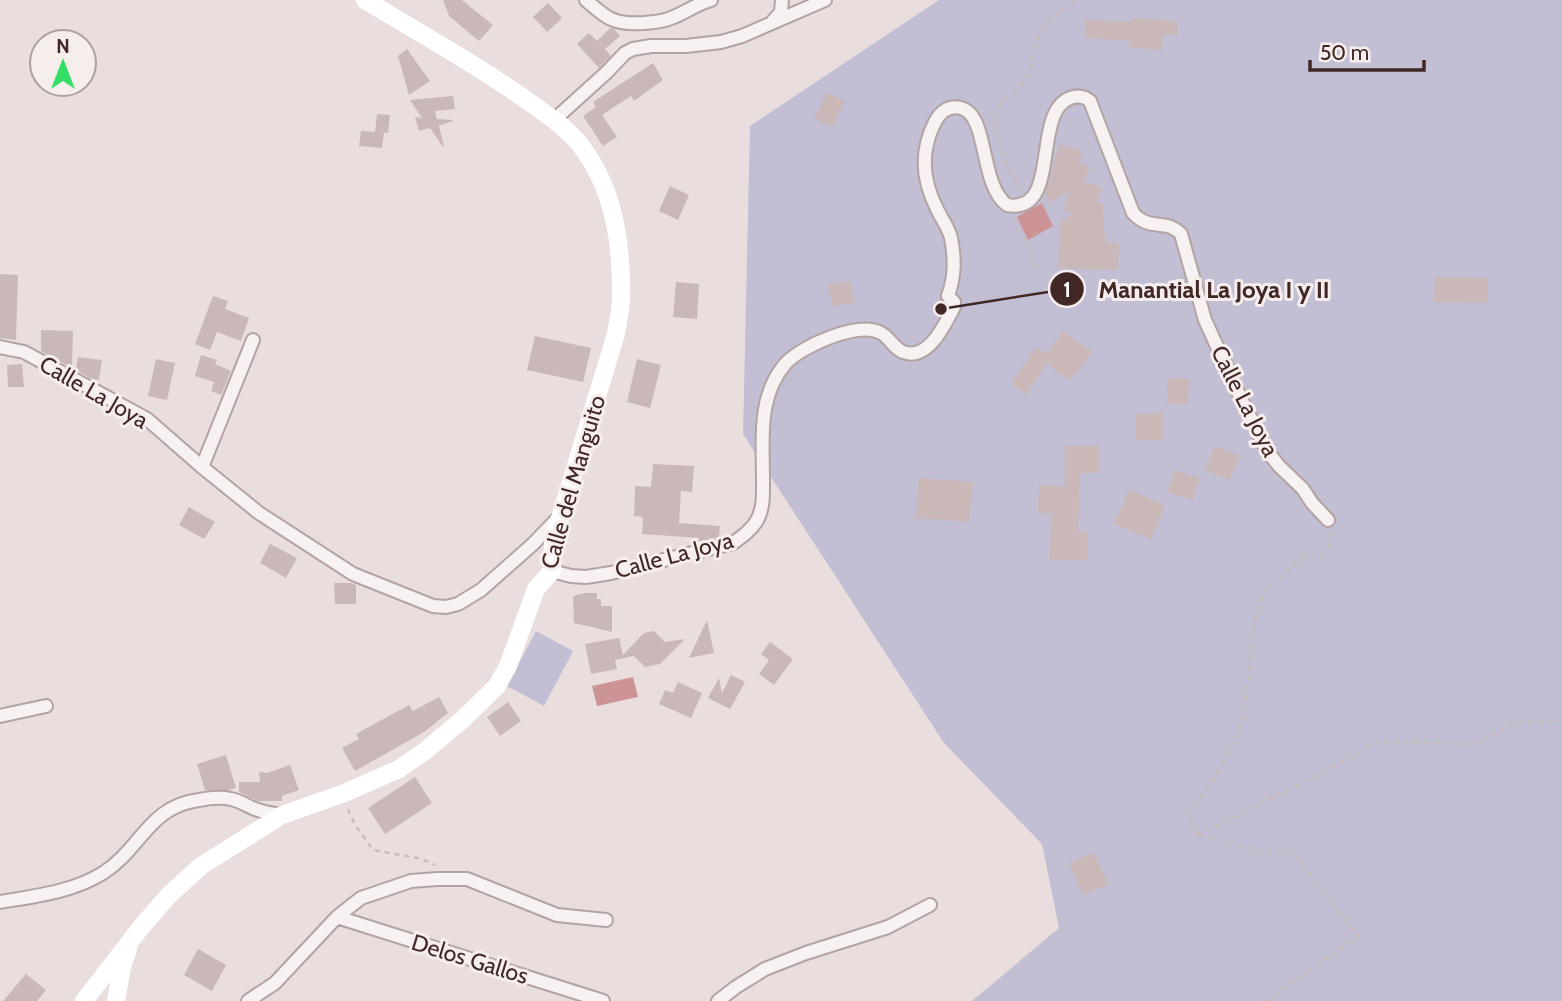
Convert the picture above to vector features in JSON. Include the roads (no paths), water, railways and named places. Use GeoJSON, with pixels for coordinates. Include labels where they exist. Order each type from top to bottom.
{"type":"FeatureCollection","features":[{"type":"Feature","properties":{"kind":"main road","name":"Calle del Manguito"},"geometry":{"type":"LineString","coordinates":[[142,926],[170,894],[201,866],[282,815],[342,794],[399,769],[462,720],[497,686],[509,666],[536,589],[552,571],[553,541],[616,334],[621,298],[619,251],[613,214],[598,173],[583,148],[554,120],[505,84],[365,0]]}},
{"type":"Feature","properties":{"kind":"main road"},"geometry":{"type":"LineString","coordinates":[[84,1001],[142,926]]}},
{"type":"Feature","properties":{"kind":"main road"},"geometry":{"type":"LineString","coordinates":[[116,1001],[128,947],[142,926]]}},
{"type":"Feature","properties":{"kind":"street"},"geometry":{"type":"LineString","coordinates":[[586,0],[604,16],[632,24],[666,20],[710,0]]}},
{"type":"Feature","properties":{"kind":"street"},"geometry":{"type":"LineString","coordinates":[[554,120],[625,52],[651,46],[722,42],[742,36],[774,21],[781,12],[782,0]]}},
{"type":"Feature","properties":{"kind":"street"},"geometry":{"type":"LineString","coordinates":[[769,23],[825,0]]}},
{"type":"Feature","properties":{"kind":"street","name":"Calle La Joya"},"geometry":{"type":"LineString","coordinates":[[552,571],[571,576],[598,575],[733,543],[742,538],[756,523],[762,507],[765,402],[774,380],[789,360],[826,339],[859,331],[874,330],[882,333],[898,349],[910,353],[922,351],[937,336],[955,304],[948,296],[954,276],[950,233],[928,188],[923,166],[929,135],[936,120],[944,110],[956,107],[972,114],[997,195],[1007,205],[1014,207],[1026,204],[1034,197],[1052,123],[1058,109],[1070,98],[1080,96],[1090,101],[1133,214],[1146,223],[1173,227],[1181,234],[1205,320],[1267,451],[1328,520]]}},
{"type":"Feature","properties":{"kind":"street"},"geometry":{"type":"LineString","coordinates":[[202,467],[253,340]]}},
{"type":"Feature","properties":{"kind":"street","name":"Calle La Joya"},"geometry":{"type":"LineString","coordinates":[[0,347],[24,352],[147,419],[259,513],[353,574],[433,607],[458,604],[481,590],[562,514]]}},
{"type":"Feature","properties":{"kind":"street"},"geometry":{"type":"LineString","coordinates":[[0,716],[46,706]]}},
{"type":"Feature","properties":{"kind":"street"},"geometry":{"type":"LineString","coordinates":[[0,902],[50,892],[89,880],[102,873],[125,855],[157,818],[185,802],[232,799],[261,811],[282,815]]}},
{"type":"Feature","properties":{"kind":"street"},"geometry":{"type":"LineString","coordinates":[[248,1001],[267,995],[337,917],[361,898],[411,881],[467,879],[557,915],[606,920]]}},
{"type":"Feature","properties":{"kind":"street"},"geometry":{"type":"LineString","coordinates":[[718,1001],[736,986],[765,969],[888,927],[930,905]]}},
{"type":"Feature","properties":{"kind":"street","name":"Delos Gallos"},"geometry":{"type":"LineString","coordinates":[[337,917],[603,1001]]}},
{"type":"Feature","properties":{"kind":"place","name":"Manantial La Joya I y II"},"geometry":{"type":"Point","coordinates":[941,309]}}]}
